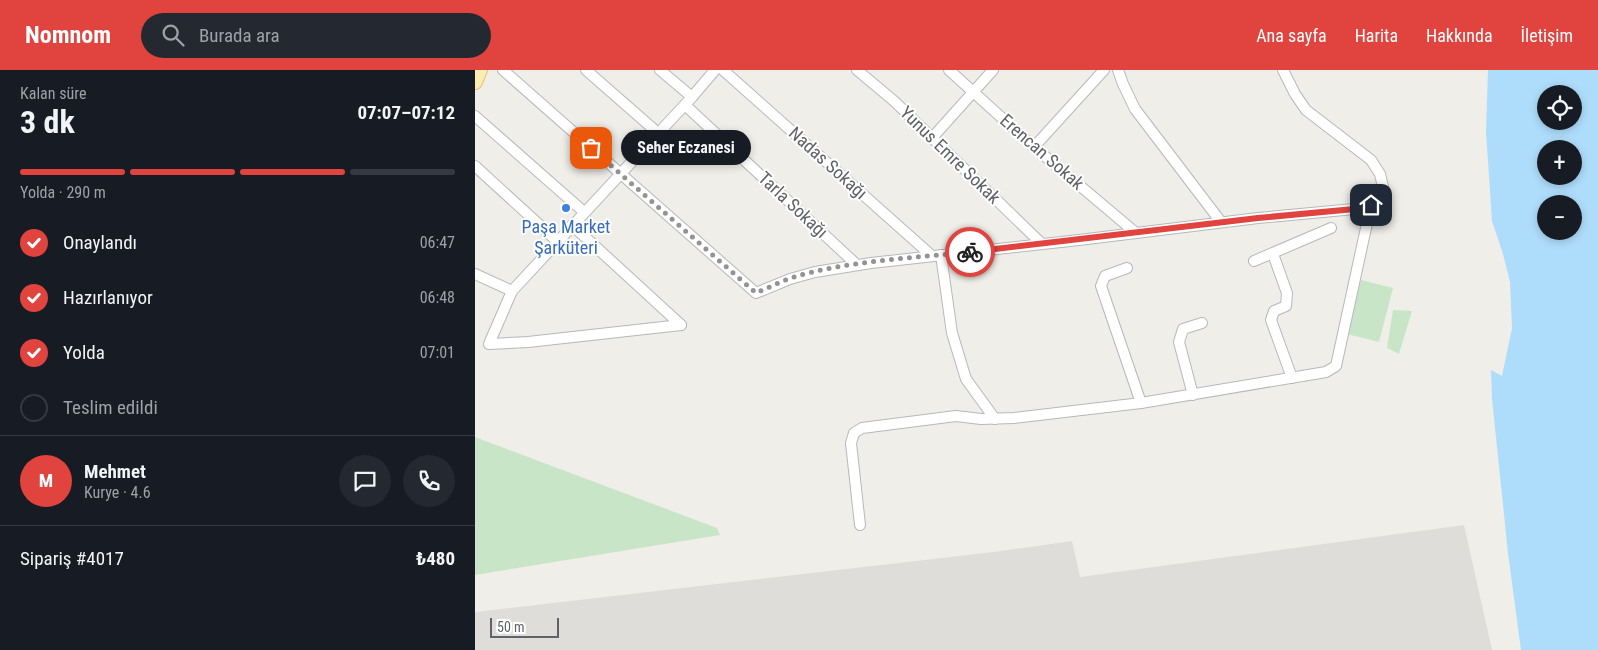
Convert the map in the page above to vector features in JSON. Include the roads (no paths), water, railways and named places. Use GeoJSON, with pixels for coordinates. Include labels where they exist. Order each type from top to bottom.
{"type":"FeatureCollection","features":[{"type":"Feature","properties":{"kind":"main road"},"geometry":{"type":"LineString","coordinates":[[475,82],[480,70]]}},
{"type":"Feature","properties":{"kind":"street"},"geometry":{"type":"LineString","coordinates":[[503,70],[756,293],[798,276],[857,265],[1221,222],[1365,208],[1378,202],[1384,191],[1380,174],[1371,160],[1306,110],[1295,94],[1286,71]]}},
{"type":"Feature","properties":{"kind":"street"},"geometry":{"type":"LineString","coordinates":[[586,70],[658,133]]}},
{"type":"Feature","properties":{"kind":"street","name":"Tarla Sokağı"},"geometry":{"type":"LineString","coordinates":[[660,70],[688,101],[857,265]]}},
{"type":"Feature","properties":{"kind":"street"},"geometry":{"type":"LineString","coordinates":[[572,224],[681,325],[548,340],[489,344],[512,291],[572,224],[715,70]]}},
{"type":"Feature","properties":{"kind":"street","name":"Nadas Sokağı"},"geometry":{"type":"LineString","coordinates":[[723,70],[937,256]]}},
{"type":"Feature","properties":{"kind":"street","name":"Yunus Emre Sokak"},"geometry":{"type":"LineString","coordinates":[[857,70],[894,101],[1041,244]]}},
{"type":"Feature","properties":{"kind":"street","name":"Erencan Sokak"},"geometry":{"type":"LineString","coordinates":[[949,70],[1034,147],[1136,233]]}},
{"type":"Feature","properties":{"kind":"street"},"geometry":{"type":"LineString","coordinates":[[933,138],[993,70]]}},
{"type":"Feature","properties":{"kind":"street"},"geometry":{"type":"LineString","coordinates":[[1034,147],[1104,70]]}},
{"type":"Feature","properties":{"kind":"street"},"geometry":{"type":"LineString","coordinates":[[1118,70],[1135,109],[1221,222]]}},
{"type":"Feature","properties":{"kind":"street"},"geometry":{"type":"LineString","coordinates":[[475,116],[584,212]]}},
{"type":"Feature","properties":{"kind":"street"},"geometry":{"type":"LineString","coordinates":[[475,166],[557,241]]}},
{"type":"Feature","properties":{"kind":"street"},"geometry":{"type":"LineString","coordinates":[[860,525],[851,442],[854,433],[862,428],[933,418],[956,416],[981,419],[1014,418],[1141,403],[1326,372],[1335,366],[1371,205]]}},
{"type":"Feature","properties":{"kind":"street"},"geometry":{"type":"LineString","coordinates":[[1254,261],[1331,228]]}},
{"type":"Feature","properties":{"kind":"street"},"geometry":{"type":"LineString","coordinates":[[1273,254],[1287,293],[1286,306],[1274,311],[1271,320],[1292,378]]}},
{"type":"Feature","properties":{"kind":"street"},"geometry":{"type":"LineString","coordinates":[[937,256],[952,333],[965,379],[995,419]]}},
{"type":"Feature","properties":{"kind":"street"},"geometry":{"type":"LineString","coordinates":[[1127,268],[1105,276],[1101,286],[1141,403]]}},
{"type":"Feature","properties":{"kind":"street"},"geometry":{"type":"LineString","coordinates":[[475,274],[512,291]]}},
{"type":"Feature","properties":{"kind":"street"},"geometry":{"type":"LineString","coordinates":[[1193,395],[1179,342],[1183,329],[1203,322]]}},
{"type":"Feature","properties":{"kind":"water"},"geometry":{"type":"Polygon","coordinates":[[[1488,70],[1598,70],[1598,650],[1521,650],[1508,553],[1492,399],[1491,370],[1502,376],[1512,328],[1510,282],[1492,221],[1486,131],[1488,70]]]}},
{"type":"Feature","properties":{"kind":"place","name":"Seher Eczanesi"},"geometry":{"type":"Point","coordinates":[591,148]}},
{"type":"Feature","properties":{"kind":"place","name":"Paşa Market Şarküteri"},"geometry":{"type":"Point","coordinates":[566,208]}}]}
